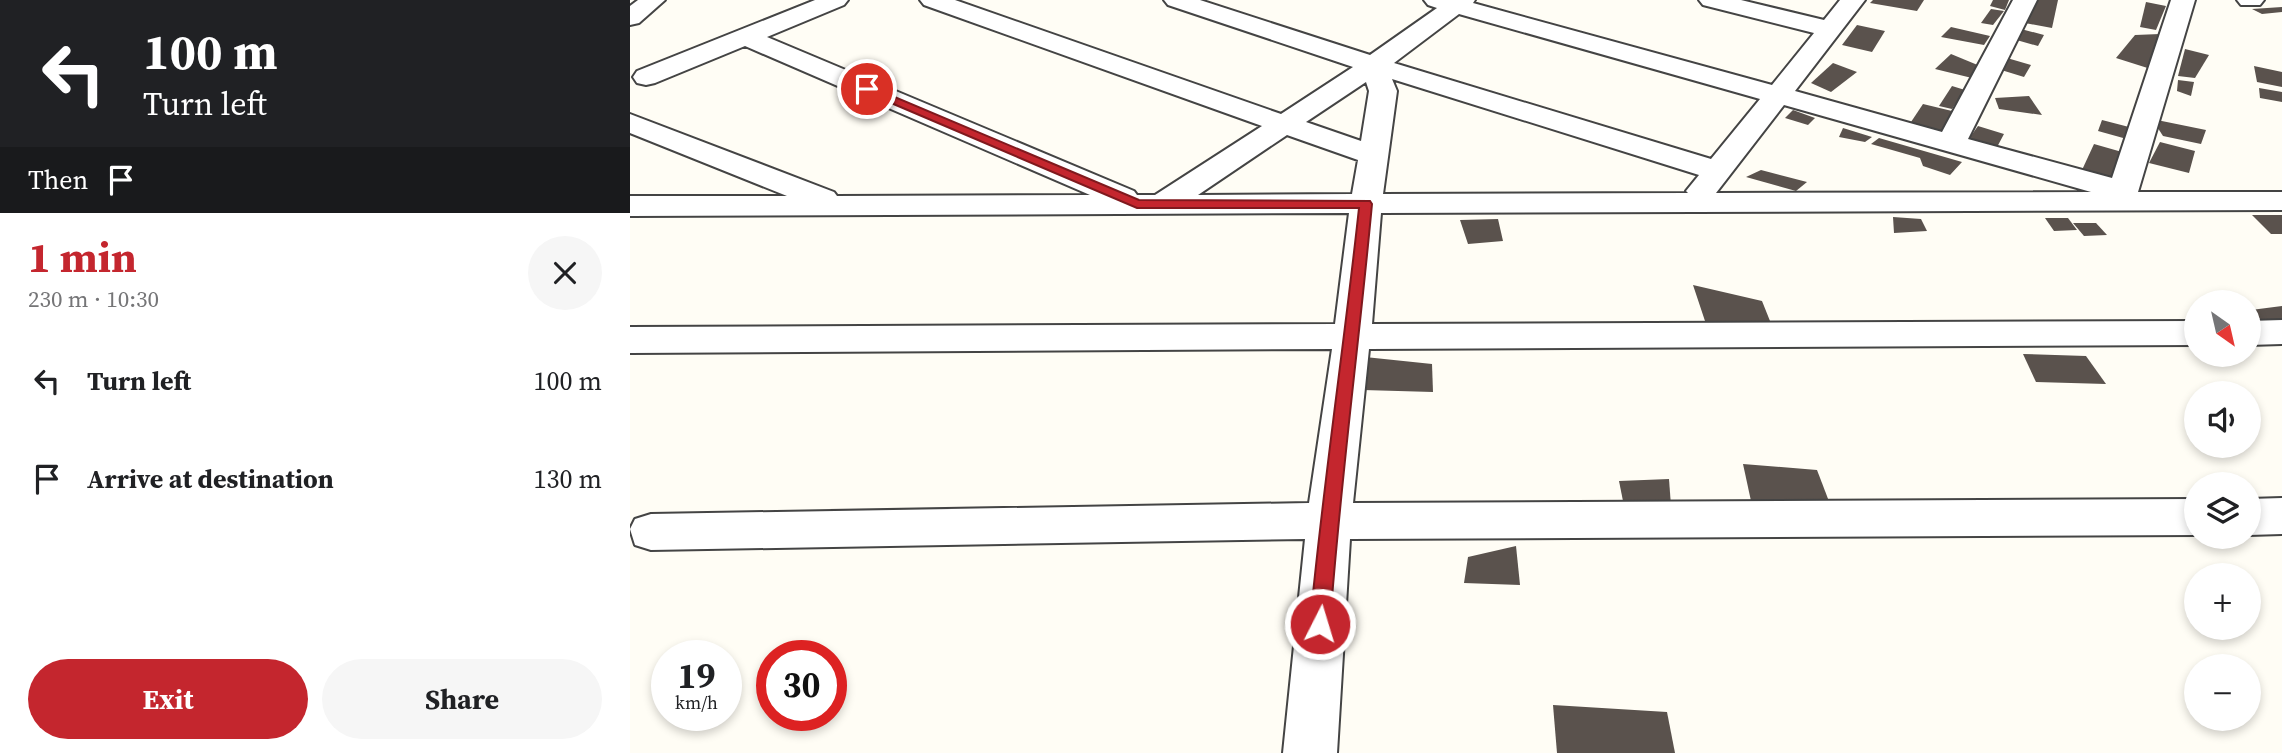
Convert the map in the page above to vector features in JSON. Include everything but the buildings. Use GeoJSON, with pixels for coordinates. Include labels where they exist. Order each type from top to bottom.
{"type":"FeatureCollection","features":[{"type":"Feature","properties":{"kind":"street"},"geometry":{"type":"LineString","coordinates":[[630,18],[653,0]]}},
{"type":"Feature","properties":{"kind":"street"},"geometry":{"type":"LineString","coordinates":[[646,77],[836,0]]}},
{"type":"Feature","properties":{"kind":"street"},"geometry":{"type":"LineString","coordinates":[[932,0],[1374,156]]}},
{"type":"Feature","properties":{"kind":"street"},"geometry":{"type":"LineString","coordinates":[[1176,0],[1374,65],[1718,171]]}},
{"type":"Feature","properties":{"kind":"street"},"geometry":{"type":"LineString","coordinates":[[1711,0],[1830,29]]}},
{"type":"Feature","properties":{"kind":"street"},"geometry":{"type":"LineString","coordinates":[[1692,204],[1853,0]]}},
{"type":"Feature","properties":{"kind":"street"},"geometry":{"type":"LineString","coordinates":[[1951,144],[2025,0]]}},
{"type":"Feature","properties":{"kind":"street"},"geometry":{"type":"LineString","coordinates":[[2136,197],[2183,0]]}},
{"type":"Feature","properties":{"kind":"street"},"geometry":{"type":"LineString","coordinates":[[1150,204],[1374,65],[1452,2],[2136,197]]}},
{"type":"Feature","properties":{"kind":"street"},"geometry":{"type":"LineString","coordinates":[[745,37],[1150,204]]}},
{"type":"Feature","properties":{"kind":"street"},"geometry":{"type":"LineString","coordinates":[[1310,753],[1329,521],[1366,204],[1383,91],[1374,65]]}},
{"type":"Feature","properties":{"kind":"street"},"geometry":{"type":"LineString","coordinates":[[630,122],[841,206]]}},
{"type":"Feature","properties":{"kind":"street"},"geometry":{"type":"LineString","coordinates":[[630,206],[1692,204],[2136,197],[2282,201]]}},
{"type":"Feature","properties":{"kind":"street"},"geometry":{"type":"LineString","coordinates":[[2261,332],[2282,332]]}},
{"type":"Feature","properties":{"kind":"street"},"geometry":{"type":"LineString","coordinates":[[630,340],[2184,333]]}},
{"type":"Feature","properties":{"kind":"street"},"geometry":{"type":"LineString","coordinates":[[2261,517],[2282,516]]}},
{"type":"Feature","properties":{"kind":"street"},"geometry":{"type":"LineString","coordinates":[[651,532],[1329,521],[2184,517]]}},
{"type":"Feature","properties":{"kind":"route"},"geometry":{"type":"LineString","coordinates":[[867,89],[1137,204],[1366,204],[1329,521],[1320,624]]}}]}
